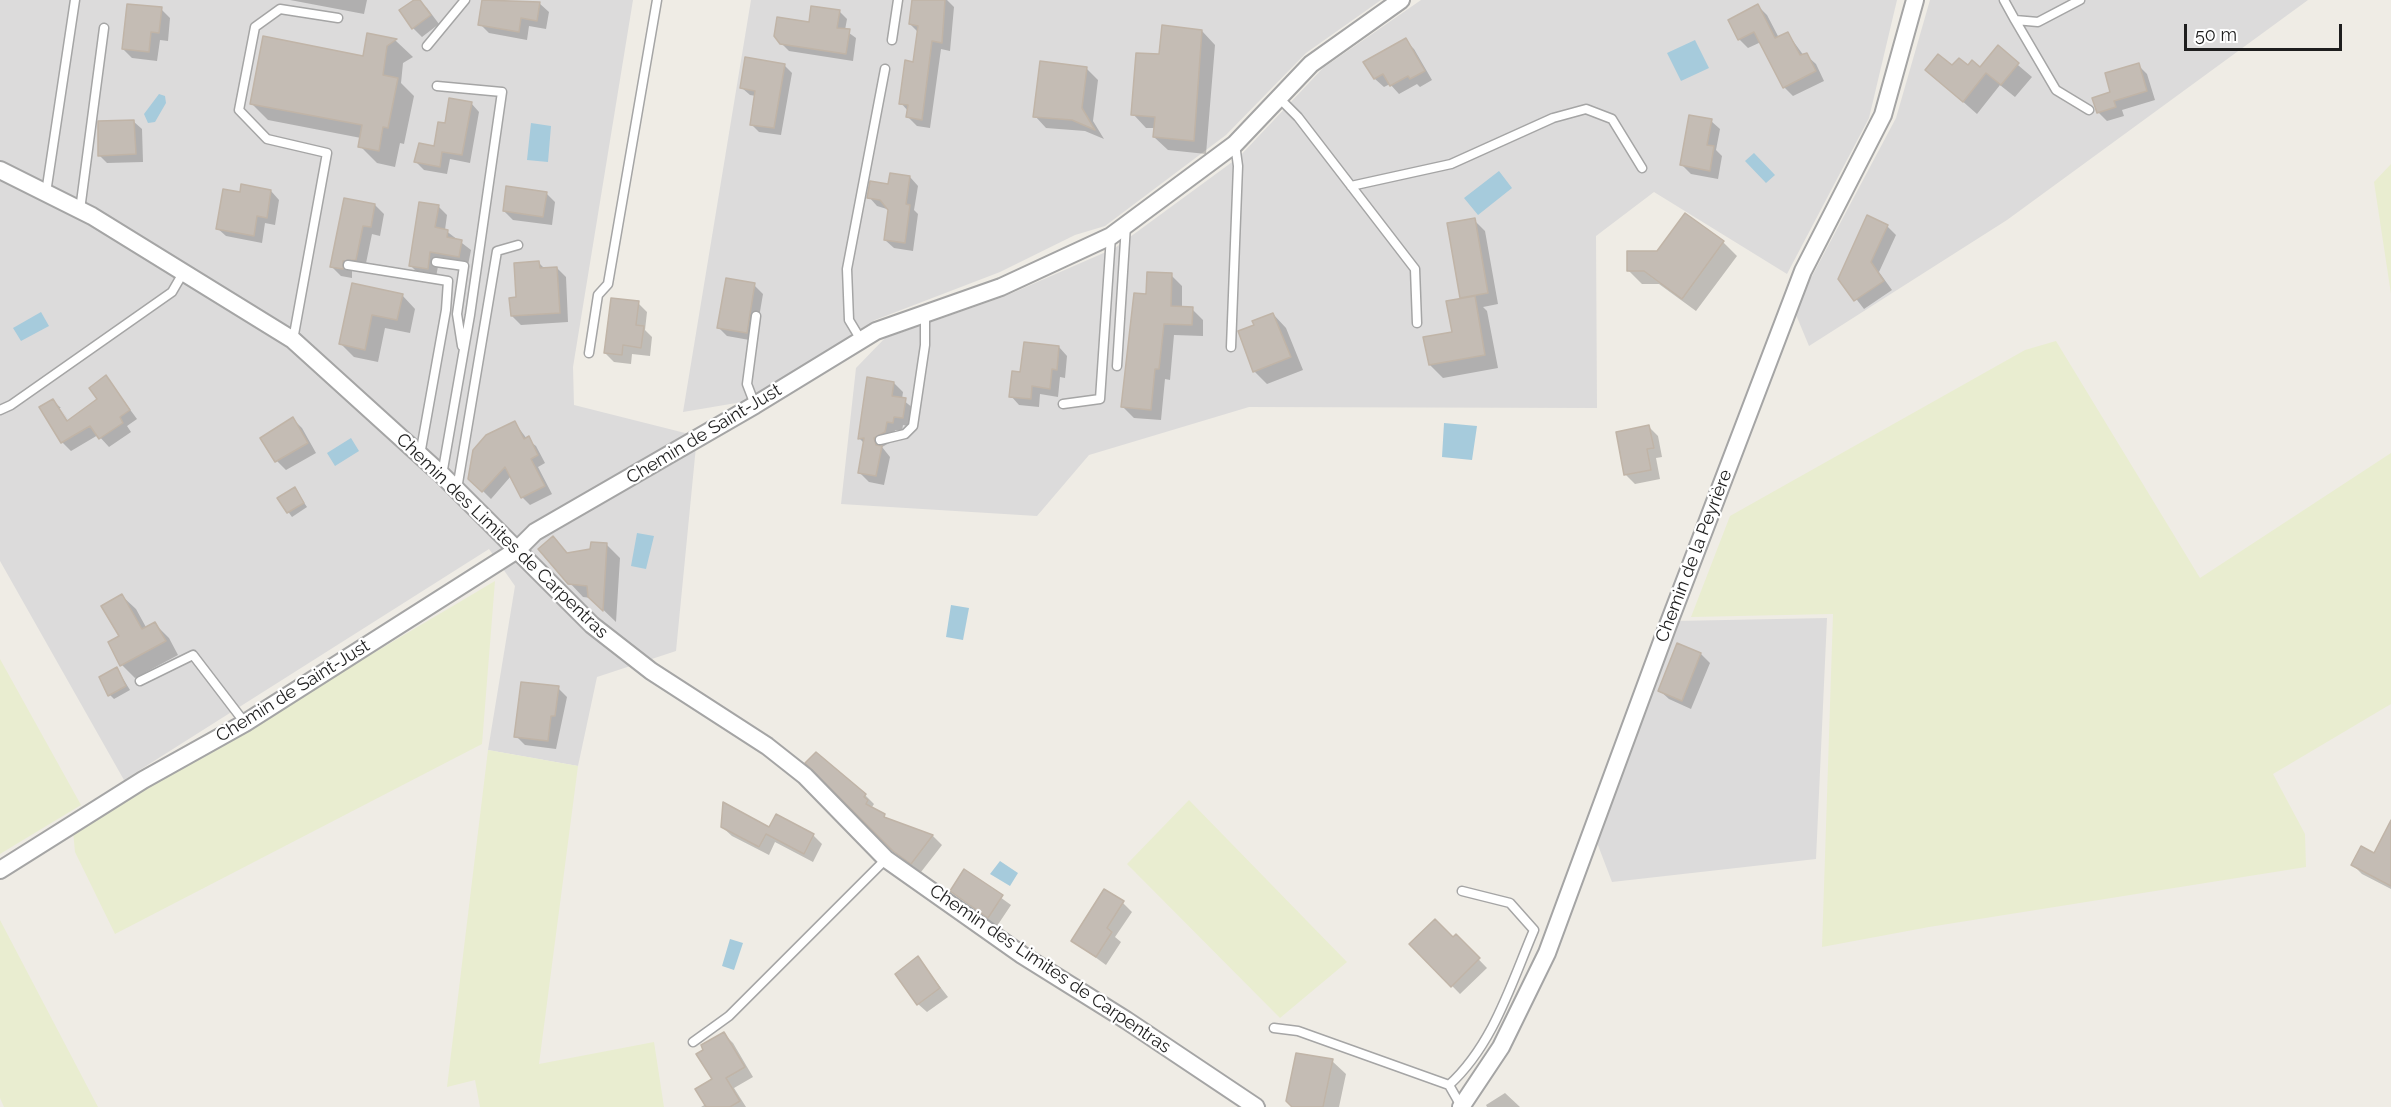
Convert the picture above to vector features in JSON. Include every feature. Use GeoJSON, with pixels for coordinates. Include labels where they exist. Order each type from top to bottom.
{"type":"FeatureCollection","features":[{"type":"Feature","properties":{"kind":"street","name":"Chemin de Saint-Just"},"geometry":{"type":"LineString","coordinates":[[0,870],[143,780],[245,723],[518,550],[535,532],[755,405],[876,331],[1001,287],[1111,236],[1235,144],[1311,64],[1401,0]]}},
{"type":"Feature","properties":{"kind":"street","name":"Chemin de la Peyrière"},"geometry":{"type":"LineString","coordinates":[[1461,1107],[1501,1047],[1547,953],[1664,636],[1803,271],[1883,115],[1915,0]]}},
{"type":"Feature","properties":{"kind":"street","name":"Chemin des Limites de Carpentras"},"geometry":{"type":"LineString","coordinates":[[0,170],[80,210],[292,340],[456,489],[600,632],[651,671],[767,746],[805,776],[886,859],[1022,955],[1126,1020],[1256,1107]]}},
{"type":"Feature","properties":{"kind":"lane"},"geometry":{"type":"LineString","coordinates":[[46,193],[75,0]]}},
{"type":"Feature","properties":{"kind":"lane"},"geometry":{"type":"LineString","coordinates":[[426,46],[465,0]]}},
{"type":"Feature","properties":{"kind":"lane"},"geometry":{"type":"LineString","coordinates":[[589,353],[598,295],[608,284],[657,0]]}},
{"type":"Feature","properties":{"kind":"lane"},"geometry":{"type":"LineString","coordinates":[[892,40],[898,0]]}},
{"type":"Feature","properties":{"kind":"lane"},"geometry":{"type":"LineString","coordinates":[[2004,0],[2056,90],[2089,110]]}},
{"type":"Feature","properties":{"kind":"lane"},"geometry":{"type":"LineString","coordinates":[[2015,20],[2038,22],[2080,0]]}},
{"type":"Feature","properties":{"kind":"lane"},"geometry":{"type":"LineString","coordinates":[[292,340],[327,153],[267,139],[239,110],[255,27],[280,9],[338,18]]}},
{"type":"Feature","properties":{"kind":"lane"},"geometry":{"type":"LineString","coordinates":[[80,210],[104,28]]}},
{"type":"Feature","properties":{"kind":"lane"},"geometry":{"type":"LineString","coordinates":[[861,340],[849,320],[847,269],[885,69]]}},
{"type":"Feature","properties":{"kind":"lane"},"geometry":{"type":"LineString","coordinates":[[437,86],[502,92],[442,476]]}},
{"type":"Feature","properties":{"kind":"lane"},"geometry":{"type":"LineString","coordinates":[[1279,98],[1298,117],[1415,269],[1417,323]]}},
{"type":"Feature","properties":{"kind":"lane"},"geometry":{"type":"LineString","coordinates":[[1352,186],[1451,164],[1553,118],[1586,109],[1612,119],[1642,168]]}},
{"type":"Feature","properties":{"kind":"lane"},"geometry":{"type":"LineString","coordinates":[[1230,347],[1238,166],[1235,144]]}},
{"type":"Feature","properties":{"kind":"lane"},"geometry":{"type":"LineString","coordinates":[[1117,366],[1126,224]]}},
{"type":"Feature","properties":{"kind":"lane"},"geometry":{"type":"LineString","coordinates":[[1063,404],[1100,399],[1111,236]]}},
{"type":"Feature","properties":{"kind":"lane"},"geometry":{"type":"LineString","coordinates":[[456,489],[497,251],[518,245]]}},
{"type":"Feature","properties":{"kind":"lane"},"geometry":{"type":"LineString","coordinates":[[436,262],[464,266],[457,314],[463,353]]}},
{"type":"Feature","properties":{"kind":"lane"},"geometry":{"type":"LineString","coordinates":[[348,265],[448,281],[446,310],[420,455]]}},
{"type":"Feature","properties":{"kind":"lane"},"geometry":{"type":"LineString","coordinates":[[0,410],[11,405],[172,292],[183,273]]}},
{"type":"Feature","properties":{"kind":"lane"},"geometry":{"type":"LineString","coordinates":[[880,440],[905,434],[913,426],[925,345],[925,313]]}},
{"type":"Feature","properties":{"kind":"lane"},"geometry":{"type":"LineString","coordinates":[[755,405],[747,384],[756,316]]}},
{"type":"Feature","properties":{"kind":"lane"},"geometry":{"type":"LineString","coordinates":[[140,681],[193,655],[245,723]]}},
{"type":"Feature","properties":{"kind":"lane"},"geometry":{"type":"LineString","coordinates":[[693,1042],[729,1016],[886,859]]}},
{"type":"Feature","properties":{"kind":"lane"},"geometry":{"type":"LineString","coordinates":[[1449,1085],[1467,1069],[1488,1035],[1534,930],[1510,903],[1462,891]]}},
{"type":"Feature","properties":{"kind":"lane"},"geometry":{"type":"LineString","coordinates":[[1274,1028],[1298,1031],[1449,1085],[1461,1107]]}},
{"type":"Feature","properties":{"kind":"shaded area"},"geometry":{"type":"Polygon","coordinates":[[[0,0],[633,0],[573,367],[574,405],[697,436],[676,651],[597,677],[578,766],[488,750],[515,586],[489,549],[124,780],[0,561],[0,0]]]}},
{"type":"Feature","properties":{"kind":"shaded area"},"geometry":{"type":"Polygon","coordinates":[[[751,0],[1381,0],[1306,53],[1226,135],[1105,226],[1075,235],[1000,272],[875,320],[748,401],[683,412],[751,0]]]}},
{"type":"Feature","properties":{"kind":"shaded area"},"geometry":{"type":"Polygon","coordinates":[[[1421,0],[1897,0],[1869,118],[1787,274],[1654,192],[1596,236],[1597,408],[1249,407],[1089,455],[1037,516],[841,504],[856,368],[885,338],[1003,297],[1115,248],[1239,157],[1323,68],[1421,0]]]}},
{"type":"Feature","properties":{"kind":"shaded area"},"geometry":{"type":"Polygon","coordinates":[[[1930,0],[2308,0],[2007,220],[1809,346],[1794,310],[1896,118],[1930,0]]]}},
{"type":"Feature","properties":{"kind":"shaded area"},"geometry":{"type":"Polygon","coordinates":[[[1827,618],[1816,859],[1612,882],[1596,840],[1675,621],[1827,618]]]}},
{"type":"Feature","properties":{"kind":"green space"},"geometry":{"type":"Polygon","coordinates":[[[2391,164],[2391,294],[2374,182],[2391,164]]]}},
{"type":"Feature","properties":{"kind":"green space"},"geometry":{"type":"Polygon","coordinates":[[[2056,341],[2200,578],[2391,453],[2391,704],[2273,774],[2305,834],[2306,867],[1929,927],[1822,947],[1833,614],[1691,617],[1730,516],[2025,350],[2056,341]]]}},
{"type":"Feature","properties":{"kind":"green space"},"geometry":{"type":"Polygon","coordinates":[[[495,581],[482,744],[115,934],[75,852],[73,831],[495,581]]]}},
{"type":"Feature","properties":{"kind":"green space"},"geometry":{"type":"Polygon","coordinates":[[[0,659],[81,805],[0,854],[0,659]]]}},
{"type":"Feature","properties":{"kind":"green space"},"geometry":{"type":"Polygon","coordinates":[[[488,750],[578,766],[539,1064],[654,1042],[664,1107],[480,1107],[475,1080],[447,1087],[488,750]]]}},
{"type":"Feature","properties":{"kind":"green space"},"geometry":{"type":"Polygon","coordinates":[[[1189,800],[1347,962],[1280,1018],[1127,864],[1189,800]]]}},
{"type":"Feature","properties":{"kind":"green space"},"geometry":{"type":"Polygon","coordinates":[[[0,920],[98,1107],[4,1107],[0,1098],[0,920]]]}},
{"type":"Feature","properties":{"kind":"water"},"geometry":{"type":"Polygon","coordinates":[[[1695,40],[1709,68],[1681,81],[1667,53],[1695,40]]]}},
{"type":"Feature","properties":{"kind":"water"},"geometry":{"type":"Polygon","coordinates":[[[159,94],[165,96],[166,103],[155,122],[148,123],[144,114],[159,94]]]}},
{"type":"Feature","properties":{"kind":"water"},"geometry":{"type":"Polygon","coordinates":[[[531,123],[551,126],[548,162],[527,160],[531,123]]]}},
{"type":"Feature","properties":{"kind":"water"},"geometry":{"type":"Polygon","coordinates":[[[1754,153],[1775,175],[1766,183],[1745,161],[1754,153]]]}},
{"type":"Feature","properties":{"kind":"water"},"geometry":{"type":"Polygon","coordinates":[[[1499,171],[1512,188],[1478,215],[1464,198],[1499,171]]]}},
{"type":"Feature","properties":{"kind":"water"},"geometry":{"type":"Polygon","coordinates":[[[41,312],[49,326],[21,341],[13,328],[41,312]]]}},
{"type":"Feature","properties":{"kind":"water"},"geometry":{"type":"Polygon","coordinates":[[[1444,423],[1477,426],[1472,460],[1442,457],[1444,423]]]}},
{"type":"Feature","properties":{"kind":"water"},"geometry":{"type":"Polygon","coordinates":[[[351,438],[359,451],[335,466],[327,453],[351,438]]]}},
{"type":"Feature","properties":{"kind":"water"},"geometry":{"type":"Polygon","coordinates":[[[637,533],[654,536],[646,569],[631,566],[637,533]]]}},
{"type":"Feature","properties":{"kind":"water"},"geometry":{"type":"Polygon","coordinates":[[[951,605],[969,608],[963,640],[946,637],[951,605]]]}},
{"type":"Feature","properties":{"kind":"water"},"geometry":{"type":"Polygon","coordinates":[[[1000,861],[1018,873],[1010,886],[990,874],[1000,861]]]}},
{"type":"Feature","properties":{"kind":"water"},"geometry":{"type":"Polygon","coordinates":[[[730,939],[743,943],[734,970],[722,966],[730,939]]]}},
{"type":"Feature","properties":{"kind":"building"},"geometry":{"type":"Polygon","coordinates":[[[414,0],[420,0],[431,15],[412,29],[399,10],[414,0]]]}},
{"type":"Feature","properties":{"kind":"building"},"geometry":{"type":"Polygon","coordinates":[[[482,0],[540,2],[537,21],[521,18],[519,32],[478,25],[482,0]]]}},
{"type":"Feature","properties":{"kind":"building"},"geometry":{"type":"Polygon","coordinates":[[[912,0],[945,0],[942,43],[932,41],[922,120],[906,117],[908,105],[899,104],[905,60],[913,62],[918,26],[909,24],[912,0]]]}},
{"type":"Feature","properties":{"kind":"building"},"geometry":{"type":"Polygon","coordinates":[[[127,4],[162,7],[159,33],[151,32],[149,52],[122,49],[127,4]]]}},
{"type":"Feature","properties":{"kind":"building"},"geometry":{"type":"Polygon","coordinates":[[[1758,4],[1775,38],[1788,32],[1800,55],[1807,53],[1816,71],[1783,88],[1754,32],[1738,40],[1728,20],[1758,4]]]}},
{"type":"Feature","properties":{"kind":"building"},"geometry":{"type":"Polygon","coordinates":[[[811,6],[840,10],[837,28],[850,29],[846,54],[780,44],[774,36],[777,17],[809,22],[811,6]]]}},
{"type":"Feature","properties":{"kind":"building"},"geometry":{"type":"Polygon","coordinates":[[[1162,25],[1202,30],[1194,141],[1153,137],[1155,117],[1131,115],[1136,53],[1159,54],[1162,25]]]}},
{"type":"Feature","properties":{"kind":"building"},"geometry":{"type":"Polygon","coordinates":[[[367,33],[397,39],[387,46],[383,75],[398,78],[388,128],[383,127],[379,151],[358,147],[362,125],[250,104],[263,36],[363,56],[367,33]]]}},
{"type":"Feature","properties":{"kind":"building"},"geometry":{"type":"Polygon","coordinates":[[[1406,38],[1425,71],[1410,79],[1408,76],[1390,86],[1383,74],[1374,79],[1363,62],[1406,38]]]}},
{"type":"Feature","properties":{"kind":"building"},"geometry":{"type":"Polygon","coordinates":[[[1998,45],[2019,63],[2001,85],[1986,73],[1963,102],[1925,70],[1938,54],[1952,65],[1959,58],[1968,65],[1972,60],[1980,67],[1998,45]]]}},
{"type":"Feature","properties":{"kind":"building"},"geometry":{"type":"Polygon","coordinates":[[[745,57],[785,64],[774,128],[750,125],[755,91],[740,88],[745,57]]]}},
{"type":"Feature","properties":{"kind":"building"},"geometry":{"type":"Polygon","coordinates":[[[1040,61],[1087,67],[1082,108],[1095,130],[1072,120],[1033,117],[1040,61]]]}},
{"type":"Feature","properties":{"kind":"building"},"geometry":{"type":"Polygon","coordinates":[[[2139,63],[2147,91],[2114,101],[2116,107],[2097,113],[2092,98],[2110,92],[2105,73],[2139,63]]]}},
{"type":"Feature","properties":{"kind":"building"},"geometry":{"type":"Polygon","coordinates":[[[449,98],[472,102],[462,155],[442,152],[440,167],[414,162],[419,143],[434,146],[438,122],[445,123],[449,98]]]}},
{"type":"Feature","properties":{"kind":"building"},"geometry":{"type":"Polygon","coordinates":[[[1689,115],[1712,119],[1707,145],[1714,146],[1710,171],[1680,165],[1689,115]]]}},
{"type":"Feature","properties":{"kind":"building"},"geometry":{"type":"Polygon","coordinates":[[[134,120],[136,154],[98,156],[98,121],[134,120]]]}},
{"type":"Feature","properties":{"kind":"building"},"geometry":{"type":"Polygon","coordinates":[[[890,173],[910,176],[906,204],[910,205],[905,243],[884,240],[888,210],[880,200],[867,198],[870,181],[888,184],[890,173]]]}},
{"type":"Feature","properties":{"kind":"building"},"geometry":{"type":"Polygon","coordinates":[[[241,184],[271,190],[267,218],[257,216],[254,236],[216,229],[223,189],[240,192],[241,184]]]}},
{"type":"Feature","properties":{"kind":"building"},"geometry":{"type":"Polygon","coordinates":[[[506,186],[547,192],[543,217],[503,211],[506,186]]]}},
{"type":"Feature","properties":{"kind":"building"},"geometry":{"type":"Polygon","coordinates":[[[344,198],[375,204],[371,227],[363,226],[356,260],[343,261],[343,269],[330,267],[344,198]]]}},
{"type":"Feature","properties":{"kind":"building"},"geometry":{"type":"Polygon","coordinates":[[[419,202],[439,205],[435,227],[448,230],[447,237],[462,240],[459,257],[430,252],[428,269],[409,266],[419,202]]]}},
{"type":"Feature","properties":{"kind":"building"},"geometry":{"type":"Polygon","coordinates":[[[1685,213],[1724,241],[1682,299],[1644,271],[1627,271],[1627,251],[1657,251],[1685,213]]]}},
{"type":"Feature","properties":{"kind":"building"},"geometry":{"type":"Polygon","coordinates":[[[1867,215],[1888,225],[1871,262],[1884,281],[1854,301],[1838,279],[1867,215]]]}},
{"type":"Feature","properties":{"kind":"building"},"geometry":{"type":"Polygon","coordinates":[[[1475,218],[1488,293],[1460,298],[1447,223],[1475,218]]]}},
{"type":"Feature","properties":{"kind":"building"},"geometry":{"type":"Polygon","coordinates":[[[539,261],[540,268],[557,267],[560,313],[511,316],[509,298],[516,297],[514,263],[539,261]]]}},
{"type":"Feature","properties":{"kind":"building"},"geometry":{"type":"Polygon","coordinates":[[[1147,272],[1172,273],[1171,306],[1193,307],[1192,325],[1164,324],[1159,369],[1155,369],[1151,410],[1121,407],[1134,293],[1146,294],[1147,272]]]}},
{"type":"Feature","properties":{"kind":"building"},"geometry":{"type":"Polygon","coordinates":[[[726,278],[755,283],[747,333],[717,328],[726,278]]]}},
{"type":"Feature","properties":{"kind":"building"},"geometry":{"type":"Polygon","coordinates":[[[352,283],[403,294],[397,320],[372,315],[365,350],[339,344],[352,283]]]}},
{"type":"Feature","properties":{"kind":"building"},"geometry":{"type":"Polygon","coordinates":[[[1475,296],[1485,355],[1429,365],[1423,337],[1452,332],[1446,301],[1475,296]]]}},
{"type":"Feature","properties":{"kind":"building"},"geometry":{"type":"Polygon","coordinates":[[[611,298],[639,301],[636,325],[644,326],[641,348],[623,345],[622,355],[604,353],[611,298]]]}},
{"type":"Feature","properties":{"kind":"building"},"geometry":{"type":"Polygon","coordinates":[[[1273,313],[1291,357],[1253,372],[1238,331],[1254,325],[1252,321],[1273,313]]]}},
{"type":"Feature","properties":{"kind":"building"},"geometry":{"type":"Polygon","coordinates":[[[1024,342],[1059,346],[1057,370],[1052,369],[1050,389],[1032,386],[1031,399],[1009,397],[1012,371],[1020,372],[1024,342]]]}},
{"type":"Feature","properties":{"kind":"building"},"geometry":{"type":"Polygon","coordinates":[[[106,375],[130,410],[120,417],[123,423],[99,439],[90,426],[61,443],[39,407],[53,399],[67,421],[97,399],[89,388],[106,375]]]}},
{"type":"Feature","properties":{"kind":"building"},"geometry":{"type":"Polygon","coordinates":[[[867,377],[894,382],[892,396],[906,398],[903,418],[894,417],[893,423],[887,422],[885,432],[874,438],[876,445],[882,446],[876,476],[858,473],[864,438],[858,439],[867,377]]]}},
{"type":"Feature","properties":{"kind":"building"},"geometry":{"type":"Polygon","coordinates":[[[293,417],[308,443],[275,462],[260,438],[293,417]]]}},
{"type":"Feature","properties":{"kind":"building"},"geometry":{"type":"Polygon","coordinates":[[[515,421],[524,439],[529,436],[538,455],[531,459],[545,486],[521,498],[505,467],[482,492],[468,479],[473,450],[486,435],[515,421]]]}},
{"type":"Feature","properties":{"kind":"building"},"geometry":{"type":"Polygon","coordinates":[[[1649,425],[1654,448],[1647,449],[1651,470],[1624,475],[1616,432],[1649,425]]]}},
{"type":"Feature","properties":{"kind":"building"},"geometry":{"type":"Polygon","coordinates":[[[295,487],[304,503],[287,513],[277,498],[295,487]]]}},
{"type":"Feature","properties":{"kind":"building"},"geometry":{"type":"Polygon","coordinates":[[[553,536],[567,553],[590,549],[591,542],[607,543],[603,611],[588,597],[587,586],[568,584],[538,549],[553,536]]]}},
{"type":"Feature","properties":{"kind":"building"},"geometry":{"type":"Polygon","coordinates":[[[122,594],[142,629],[155,622],[166,641],[120,666],[108,642],[119,636],[101,606],[122,594]]]}},
{"type":"Feature","properties":{"kind":"building"},"geometry":{"type":"Polygon","coordinates":[[[1677,643],[1701,653],[1682,701],[1658,691],[1677,643]]]}},
{"type":"Feature","properties":{"kind":"building"},"geometry":{"type":"Polygon","coordinates":[[[117,667],[126,686],[108,696],[99,677],[117,667]]]}},
{"type":"Feature","properties":{"kind":"building"},"geometry":{"type":"Polygon","coordinates":[[[521,682],[559,686],[555,716],[551,716],[548,741],[514,737],[521,682]]]}},
{"type":"Feature","properties":{"kind":"building"},"geometry":{"type":"Polygon","coordinates":[[[816,752],[866,794],[864,797],[868,800],[866,804],[885,814],[884,817],[933,835],[911,864],[893,851],[805,763],[816,752]]]}},
{"type":"Feature","properties":{"kind":"building"},"geometry":{"type":"Polygon","coordinates":[[[723,802],[769,827],[776,814],[814,834],[804,854],[766,834],[759,847],[721,827],[723,802]]]}},
{"type":"Feature","properties":{"kind":"building"},"geometry":{"type":"Polygon","coordinates":[[[2391,820],[2391,886],[2351,865],[2361,846],[2374,853],[2391,820]]]}},
{"type":"Feature","properties":{"kind":"building"},"geometry":{"type":"Polygon","coordinates":[[[964,869],[1003,895],[988,918],[950,891],[964,869]]]}},
{"type":"Feature","properties":{"kind":"building"},"geometry":{"type":"Polygon","coordinates":[[[1104,889],[1124,901],[1107,928],[1112,932],[1096,957],[1071,941],[1104,889]]]}},
{"type":"Feature","properties":{"kind":"building"},"geometry":{"type":"Polygon","coordinates":[[[1435,919],[1453,937],[1456,934],[1480,958],[1451,987],[1409,944],[1435,919]]]}},
{"type":"Feature","properties":{"kind":"building"},"geometry":{"type":"Polygon","coordinates":[[[918,956],[940,988],[917,1005],[895,974],[918,956]]]}},
{"type":"Feature","properties":{"kind":"building"},"geometry":{"type":"Polygon","coordinates":[[[724,1032],[745,1067],[726,1078],[740,1101],[730,1107],[706,1107],[695,1089],[712,1079],[696,1054],[703,1050],[701,1045],[724,1032]]]}},
{"type":"Feature","properties":{"kind":"building"},"geometry":{"type":"Polygon","coordinates":[[[1296,1053],[1333,1059],[1323,1107],[1292,1107],[1286,1101],[1296,1053]]]}}]}
